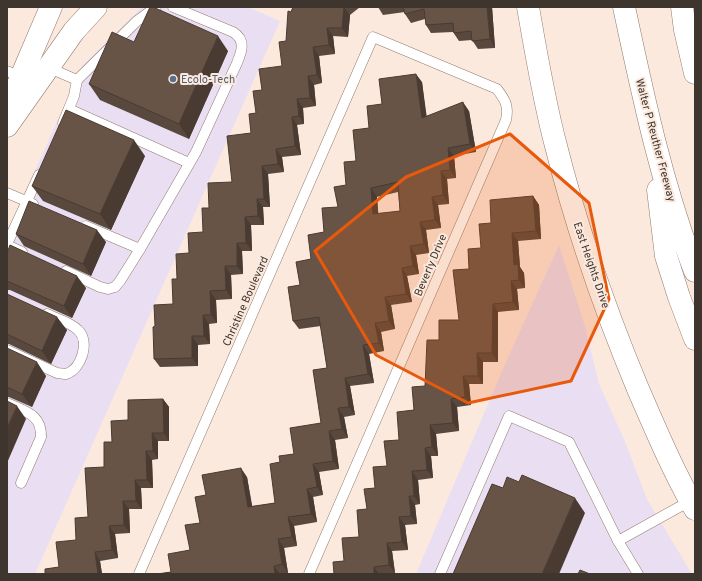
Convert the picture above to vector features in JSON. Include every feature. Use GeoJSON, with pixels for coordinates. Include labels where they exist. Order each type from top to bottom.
{"type":"FeatureCollection","features":[{"type":"Feature","properties":{"kind":"main road"},"geometry":{"type":"LineString","coordinates":[[7,110],[19,69],[52,7]]}},
{"type":"Feature","properties":{"kind":"main road"},"geometry":{"type":"LineString","coordinates":[[7,126],[74,32],[96,7]]}},
{"type":"Feature","properties":{"kind":"main road","name":"East Heights Drive"},"geometry":{"type":"LineString","coordinates":[[528,7],[555,145],[576,221],[603,301],[625,358],[658,434],[693,505]]}},
{"type":"Feature","properties":{"kind":"main road","name":"Walter P Reuther Freeway"},"geometry":{"type":"LineString","coordinates":[[624,7],[649,122],[667,189],[695,271]]}},
{"type":"Feature","properties":{"kind":"main road"},"geometry":{"type":"LineString","coordinates":[[682,7],[685,30],[695,73]]}},
{"type":"Feature","properties":{"kind":"main road"},"geometry":{"type":"LineString","coordinates":[[649,122],[666,256],[679,297],[695,339]]}},
{"type":"Feature","properties":{"kind":"lane"},"geometry":{"type":"LineString","coordinates":[[60,130],[76,88],[76,80],[149,10],[156,7]]}},
{"type":"Feature","properties":{"kind":"lane"},"geometry":{"type":"LineString","coordinates":[[60,268],[100,287],[108,288],[115,286],[120,281],[190,164],[237,63],[242,46],[239,36],[233,32],[174,7]]}},
{"type":"Feature","properties":{"kind":"lane","name":"Christine Boulevard"},"geometry":{"type":"LineString","coordinates":[[139,574],[373,38]]}},
{"type":"Feature","properties":{"kind":"lane","name":"Beverly Drive"},"geometry":{"type":"LineString","coordinates":[[309,574],[506,120],[508,109],[504,98],[497,89],[373,38]]}},
{"type":"Feature","properties":{"kind":"lane"},"geometry":{"type":"LineString","coordinates":[[19,69],[48,67],[76,80]]}},
{"type":"Feature","properties":{"kind":"lane"},"geometry":{"type":"LineString","coordinates":[[69,109],[190,164]]}},
{"type":"Feature","properties":{"kind":"lane"},"geometry":{"type":"LineString","coordinates":[[31,256],[7,245],[43,165]]}},
{"type":"Feature","properties":{"kind":"lane"},"geometry":{"type":"LineString","coordinates":[[7,193],[40,206]]}},
{"type":"Feature","properties":{"kind":"lane"},"geometry":{"type":"LineString","coordinates":[[75,222],[140,249]]}},
{"type":"Feature","properties":{"kind":"lane"},"geometry":{"type":"LineString","coordinates":[[7,350],[57,373],[65,374],[77,366],[84,351],[84,342],[78,330],[69,324],[34,309]]}},
{"type":"Feature","properties":{"kind":"lane"},"geometry":{"type":"LineString","coordinates":[[7,403],[31,414],[36,418],[41,428],[41,437],[21,483]]}},
{"type":"Feature","properties":{"kind":"lane"},"geometry":{"type":"LineString","coordinates":[[440,574],[509,416],[570,442],[618,541],[638,574]]}},
{"type":"Feature","properties":{"kind":"lane"},"geometry":{"type":"LineString","coordinates":[[618,541],[693,505]]}},
{"type":"Feature","properties":{"kind":"highlighted area"},"geometry":{"type":"Polygon","coordinates":[[[510,134],[589,203],[609,299],[571,381],[468,403],[376,355],[315,251],[406,177],[510,134]]]}},
{"type":"Feature","properties":{"kind":"shaded area"},"geometry":{"type":"Polygon","coordinates":[[[142,7],[248,7],[280,21],[35,574],[7,574],[7,233],[82,66],[142,7]]]}},
{"type":"Feature","properties":{"kind":"shaded area"},"geometry":{"type":"Polygon","coordinates":[[[559,245],[585,326],[599,384],[624,439],[647,499],[692,574],[416,574],[502,371],[559,245]]]}},
{"type":"Feature","properties":{"kind":"building"},"geometry":{"type":"Polygon","coordinates":[[[150,7],[218,36],[179,124],[89,84],[112,32],[134,42],[150,7]]]}},
{"type":"Feature","properties":{"kind":"building"},"geometry":{"type":"Polygon","coordinates":[[[293,7],[344,7],[342,28],[327,28],[329,45],[313,47],[317,75],[308,76],[310,98],[297,99],[299,116],[292,117],[295,146],[276,149],[278,164],[262,166],[264,199],[257,199],[258,216],[245,217],[246,243],[237,243],[237,266],[225,266],[226,290],[210,291],[211,315],[203,315],[204,336],[192,336],[192,358],[154,359],[154,305],[173,304],[172,279],[177,279],[176,254],[189,253],[188,233],[203,232],[202,208],[209,208],[208,183],[232,182],[227,136],[251,133],[249,114],[256,113],[253,91],[262,90],[259,69],[282,66],[279,42],[286,41],[288,11],[291,12],[293,7]]]}},
{"type":"Feature","properties":{"kind":"building"},"geometry":{"type":"Polygon","coordinates":[[[403,7],[487,7],[490,39],[472,41],[471,31],[454,33],[453,23],[426,25],[424,9],[405,14],[403,7]]]}},
{"type":"Feature","properties":{"kind":"building"},"geometry":{"type":"Polygon","coordinates":[[[416,74],[422,118],[463,102],[470,144],[448,148],[450,170],[441,171],[443,195],[432,197],[435,220],[420,222],[424,244],[410,246],[413,266],[402,268],[406,294],[385,297],[389,321],[375,323],[379,343],[363,345],[368,374],[345,378],[349,407],[338,408],[342,429],[329,431],[333,461],[313,464],[317,487],[307,489],[311,514],[288,517],[292,537],[278,539],[282,564],[274,566],[275,574],[157,574],[171,572],[168,554],[190,550],[185,525],[200,523],[195,497],[206,495],[202,475],[241,468],[248,507],[275,503],[270,464],[280,462],[279,456],[294,454],[290,428],[321,423],[313,370],[327,368],[319,317],[293,321],[288,287],[300,285],[296,262],[311,259],[308,235],[324,232],[322,208],[338,207],[334,187],[346,185],[344,162],[356,161],[353,130],[369,128],[367,106],[382,104],[379,79],[416,74]],[[398,182],[371,188],[373,214],[400,211],[398,182]]]}},
{"type":"Feature","properties":{"kind":"building"},"geometry":{"type":"Polygon","coordinates":[[[66,110],[134,140],[100,214],[32,186],[66,110]]]}},
{"type":"Feature","properties":{"kind":"building"},"geometry":{"type":"Polygon","coordinates":[[[533,196],[536,231],[512,233],[514,265],[518,264],[519,280],[511,281],[513,302],[493,304],[492,353],[477,353],[478,376],[463,376],[465,397],[451,399],[453,423],[430,425],[432,447],[425,448],[427,470],[412,471],[414,496],[409,496],[411,516],[399,517],[402,542],[387,543],[389,565],[374,567],[374,574],[334,574],[333,562],[344,561],[342,538],[359,537],[357,510],[367,509],[364,489],[375,488],[373,467],[387,466],[384,441],[399,440],[397,412],[414,410],[412,387],[425,386],[427,340],[439,340],[439,320],[459,320],[453,270],[469,269],[468,249],[481,248],[479,224],[491,223],[490,200],[533,196]]]}},
{"type":"Feature","properties":{"kind":"building"},"geometry":{"type":"Polygon","coordinates":[[[29,201],[97,230],[83,264],[16,234],[29,201]]]}},
{"type":"Feature","properties":{"kind":"building"},"geometry":{"type":"Polygon","coordinates":[[[10,245],[77,276],[64,306],[7,281],[7,253],[10,245]]]}},
{"type":"Feature","properties":{"kind":"building"},"geometry":{"type":"Polygon","coordinates":[[[7,294],[57,317],[42,351],[7,334],[7,294]]]}},
{"type":"Feature","properties":{"kind":"building"},"geometry":{"type":"Polygon","coordinates":[[[7,348],[37,362],[22,394],[7,387],[7,348]]]}},
{"type":"Feature","properties":{"kind":"building"},"geometry":{"type":"Polygon","coordinates":[[[163,399],[164,433],[152,433],[153,451],[146,451],[147,480],[135,480],[136,501],[123,501],[124,525],[109,526],[112,550],[95,552],[98,574],[45,574],[45,569],[59,567],[56,542],[76,540],[75,518],[88,517],[85,468],[104,467],[104,442],[112,442],[111,421],[128,420],[128,400],[163,399]]]}},
{"type":"Feature","properties":{"kind":"building"},"geometry":{"type":"Polygon","coordinates":[[[7,401],[17,406],[7,428],[7,401]]]}},
{"type":"Feature","properties":{"kind":"building"},"geometry":{"type":"Polygon","coordinates":[[[522,475],[575,498],[542,574],[453,574],[492,484],[503,488],[507,477],[519,482],[522,475]]]}},
{"type":"Feature","properties":{"kind":"building"},"geometry":{"type":"Polygon","coordinates":[[[580,570],[590,574],[578,574],[580,570]]]}},
{"type":"Feature","properties":{"kind":"place","name":"Ecolo-Tech"},"geometry":{"type":"Point","coordinates":[173,79]}}]}
